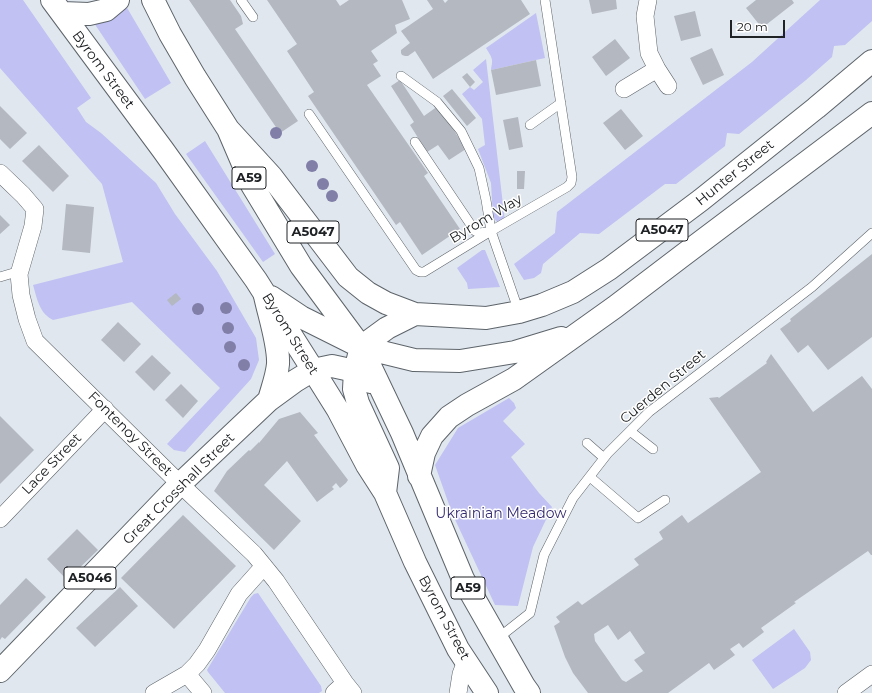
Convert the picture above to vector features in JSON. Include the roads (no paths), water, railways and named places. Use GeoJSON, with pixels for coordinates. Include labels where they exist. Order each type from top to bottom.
{"type":"FeatureCollection","features":[{"type":"Feature","properties":{"kind":"main road"},"geometry":{"type":"LineString","coordinates":[[57,7],[89,14],[106,10],[118,0]]}},
{"type":"Feature","properties":{"kind":"main road","name":"A59"},"geometry":{"type":"LineString","coordinates":[[153,0],[170,34],[228,129],[252,185],[297,259],[361,347],[402,433],[463,579],[529,693]]}},
{"type":"Feature","properties":{"kind":"main road","name":"Byrom Street"},"geometry":{"type":"LineString","coordinates":[[57,7],[163,150],[264,292],[313,370],[338,410],[367,465],[385,493],[415,562],[458,649],[487,693]]}},
{"type":"Feature","properties":{"kind":"main road","name":"Hunter Street"},"geometry":{"type":"LineString","coordinates":[[228,129],[271,176],[348,278],[368,293],[386,303],[415,314],[486,318],[519,312],[542,305],[573,292],[609,270],[701,200],[872,61]]}},
{"type":"Feature","properties":{"kind":"main road","name":"A5047"},"geometry":{"type":"LineString","coordinates":[[419,476],[424,453],[432,436],[449,417],[467,405],[514,379],[615,307],[872,114]]}},
{"type":"Feature","properties":{"kind":"main road"},"geometry":{"type":"LineString","coordinates":[[264,292],[301,317],[361,347],[355,371],[354,389],[358,403],[388,468],[385,493]]}},
{"type":"Feature","properties":{"kind":"main road"},"geometry":{"type":"LineString","coordinates":[[264,292],[275,340],[278,363],[269,400]]}},
{"type":"Feature","properties":{"kind":"main road","name":"A5047"},"geometry":{"type":"LineString","coordinates":[[361,347],[387,328],[415,314]]}},
{"type":"Feature","properties":{"kind":"main road","name":"A5047"},"geometry":{"type":"LineString","coordinates":[[361,347],[414,360],[460,360],[515,352],[580,332]]}},
{"type":"Feature","properties":{"kind":"main road","name":"Great Crosshall Street"},"geometry":{"type":"LineString","coordinates":[[0,672],[180,484],[269,400],[295,380],[313,370],[332,366],[355,371],[382,390]]}},
{"type":"Feature","properties":{"kind":"street"},"geometry":{"type":"LineString","coordinates":[[648,0],[645,16],[649,53],[668,86]]}},
{"type":"Feature","properties":{"kind":"street"},"geometry":{"type":"LineString","coordinates":[[624,89],[657,69]]}},
{"type":"Feature","properties":{"kind":"street","name":"Fontenoy Street"},"geometry":{"type":"LineString","coordinates":[[0,173],[35,209],[34,226],[19,274],[21,295],[27,319],[35,341],[180,484],[254,554],[276,581],[344,690]]}},
{"type":"Feature","properties":{"kind":"street","name":"Lace Street"},"geometry":{"type":"LineString","coordinates":[[0,518],[105,409]]}},
{"type":"Feature","properties":{"kind":"street"},"geometry":{"type":"LineString","coordinates":[[154,693],[174,683],[187,674],[197,664],[207,650],[239,594],[264,566]]}},
{"type":"Feature","properties":{"kind":"street"},"geometry":{"type":"LineString","coordinates":[[458,693],[466,661]]}},
{"type":"Feature","properties":{"kind":"street"},"geometry":{"type":"LineString","coordinates":[[187,674],[203,693]]}},
{"type":"Feature","properties":{"kind":"street"},"geometry":{"type":"LineString","coordinates":[[846,693],[872,674]]}},
{"type":"Feature","properties":{"kind":"lane"},"geometry":{"type":"LineString","coordinates":[[241,0],[253,17]]}},
{"type":"Feature","properties":{"kind":"lane","name":"Byrom Way"},"geometry":{"type":"LineString","coordinates":[[309,114],[418,271],[424,272],[572,183],[561,103],[544,0]]}},
{"type":"Feature","properties":{"kind":"lane"},"geometry":{"type":"LineString","coordinates":[[402,76],[437,102],[461,131],[479,168],[491,231],[519,312]]}},
{"type":"Feature","properties":{"kind":"lane"},"geometry":{"type":"LineString","coordinates":[[530,125],[561,103]]}},
{"type":"Feature","properties":{"kind":"lane"},"geometry":{"type":"LineString","coordinates":[[415,142],[475,231],[479,233],[491,231]]}},
{"type":"Feature","properties":{"kind":"lane","name":"Cuerden Street"},"geometry":{"type":"LineString","coordinates":[[497,639],[530,613],[544,555],[573,498],[604,458],[650,412],[812,287],[872,233]]}},
{"type":"Feature","properties":{"kind":"lane"},"geometry":{"type":"LineString","coordinates":[[0,277],[20,271]]}},
{"type":"Feature","properties":{"kind":"lane"},"geometry":{"type":"LineString","coordinates":[[630,431],[653,449]]}},
{"type":"Feature","properties":{"kind":"lane"},"geometry":{"type":"LineString","coordinates":[[587,443],[604,458]]}},
{"type":"Feature","properties":{"kind":"lane"},"geometry":{"type":"LineString","coordinates":[[590,477],[638,518],[665,500]]}},
{"type":"Feature","properties":{"kind":"park label","name":"Ukrainian Meadow"},"geometry":{"type":"Point","coordinates":[501,514]}}]}
